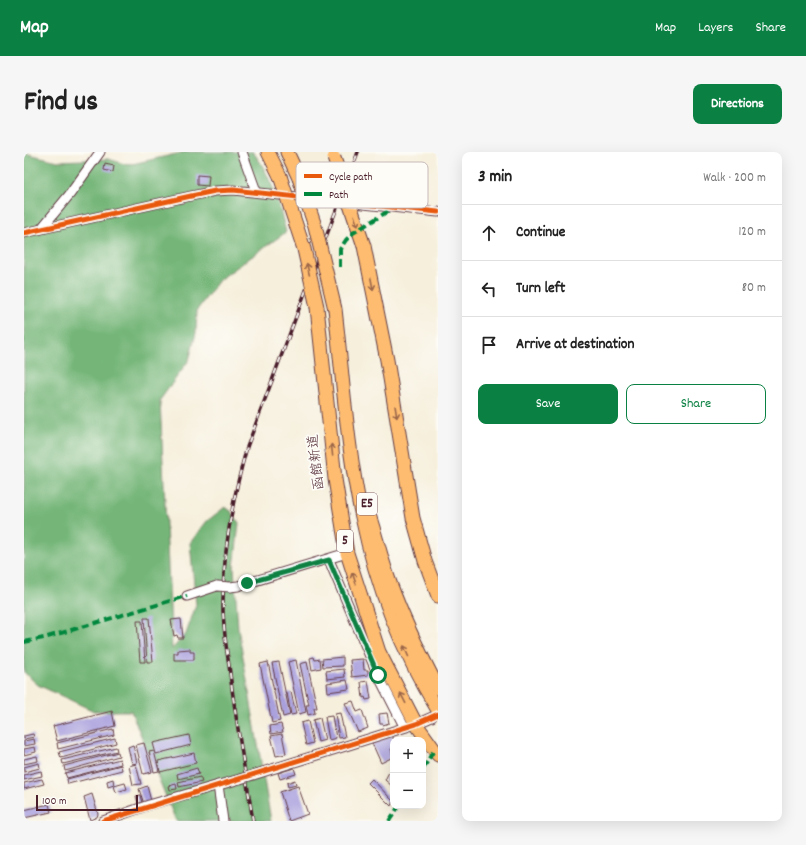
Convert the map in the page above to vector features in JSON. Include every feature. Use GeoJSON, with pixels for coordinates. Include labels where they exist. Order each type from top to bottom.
{"type":"FeatureCollection","features":[{"type":"Feature","properties":{"kind":"highway","name":"函館新道"},"geometry":{"type":"LineString","coordinates":[[268,152],[280,176],[304,250],[317,307],[334,479],[347,554],[379,652],[410,725],[438,755]]}},
{"type":"Feature","properties":{"kind":"highway","name":"E5"},"geometry":{"type":"LineString","coordinates":[[287,152],[296,172]]}},
{"type":"Feature","properties":{"kind":"highway","name":"E5"},"geometry":{"type":"LineString","coordinates":[[309,208],[317,233],[335,309],[370,515],[395,595],[419,652],[438,688]]}},
{"type":"Feature","properties":{"kind":"highway"},"geometry":{"type":"LineString","coordinates":[[351,208],[364,246],[387,360],[413,518],[425,562],[438,596]]}},
{"type":"Feature","properties":{"kind":"highway","name":"E5"},"geometry":{"type":"LineString","coordinates":[[335,309],[356,481],[370,550],[392,621],[435,714]]}},
{"type":"Feature","properties":{"kind":"highway"},"geometry":{"type":"LineString","coordinates":[[413,518],[422,519],[438,571]]}},
{"type":"Feature","properties":{"kind":"street"},"geometry":{"type":"LineString","coordinates":[[41,229],[70,194],[100,152]]}},
{"type":"Feature","properties":{"kind":"street"},"geometry":{"type":"LineString","coordinates":[[242,152],[256,191]]}},
{"type":"Feature","properties":{"kind":"street"},"geometry":{"type":"LineString","coordinates":[[24,233],[215,191],[256,191],[296,196]]}},
{"type":"Feature","properties":{"kind":"street"},"geometry":{"type":"LineString","coordinates":[[403,208],[438,212]]}},
{"type":"Feature","properties":{"kind":"street"},"geometry":{"type":"LineString","coordinates":[[187,596],[217,586],[238,586],[347,554]]}},
{"type":"Feature","properties":{"kind":"street"},"geometry":{"type":"LineString","coordinates":[[329,560],[378,675],[410,725]]}},
{"type":"Feature","properties":{"kind":"street"},"geometry":{"type":"LineString","coordinates":[[103,821],[410,725],[435,714]]}},
{"type":"Feature","properties":{"kind":"street"},"geometry":{"type":"LineString","coordinates":[[218,785],[223,821]]}},
{"type":"Feature","properties":{"kind":"green space"},"geometry":{"type":"Polygon","coordinates":[[[185,152],[253,152],[270,180],[286,232],[219,280],[197,310],[196,333],[189,360],[160,400],[172,649],[186,634],[196,605],[190,543],[207,521],[225,507],[231,511],[239,523],[234,567],[238,628],[271,821],[176,821],[131,711],[94,711],[38,685],[24,672],[24,153],[58,161],[108,159],[128,165],[185,152]]]}},
{"type":"Feature","properties":{"kind":"building"},"geometry":{"type":"Polygon","coordinates":[[[105,164],[114,166],[113,172],[104,170],[105,164]]]}},
{"type":"Feature","properties":{"kind":"building"},"geometry":{"type":"Polygon","coordinates":[[[197,175],[209,176],[208,186],[197,185],[197,175]]]}},
{"type":"Feature","properties":{"kind":"building"},"geometry":{"type":"Polygon","coordinates":[[[144,618],[149,618],[153,662],[147,662],[144,618]]]}},
{"type":"Feature","properties":{"kind":"building"},"geometry":{"type":"Polygon","coordinates":[[[181,619],[183,638],[178,638],[177,635],[174,636],[171,620],[181,619]]]}},
{"type":"Feature","properties":{"kind":"building"},"geometry":{"type":"Polygon","coordinates":[[[137,621],[142,621],[145,662],[140,662],[137,621]]]}},
{"type":"Feature","properties":{"kind":"building"},"geometry":{"type":"Polygon","coordinates":[[[190,649],[190,652],[194,652],[194,660],[174,660],[174,653],[178,653],[178,650],[190,649]]]}},
{"type":"Feature","properties":{"kind":"building"},"geometry":{"type":"Polygon","coordinates":[[[314,657],[315,660],[320,659],[321,668],[312,670],[310,658],[314,657]]]}},
{"type":"Feature","properties":{"kind":"building"},"geometry":{"type":"Polygon","coordinates":[[[343,657],[343,666],[323,667],[322,659],[343,657]]]}},
{"type":"Feature","properties":{"kind":"building"},"geometry":{"type":"Polygon","coordinates":[[[363,659],[364,670],[368,670],[368,675],[352,677],[350,660],[363,659]]]}},
{"type":"Feature","properties":{"kind":"building"},"geometry":{"type":"Polygon","coordinates":[[[296,660],[306,712],[299,714],[288,662],[296,660]]]}},
{"type":"Feature","properties":{"kind":"building"},"geometry":{"type":"Polygon","coordinates":[[[268,662],[280,721],[272,723],[260,664],[268,662]]]}},
{"type":"Feature","properties":{"kind":"building"},"geometry":{"type":"Polygon","coordinates":[[[279,662],[290,715],[283,717],[272,663],[279,662]]]}},
{"type":"Feature","properties":{"kind":"building"},"geometry":{"type":"Polygon","coordinates":[[[307,662],[317,708],[314,708],[315,713],[308,715],[306,705],[309,705],[300,664],[307,662]]]}},
{"type":"Feature","properties":{"kind":"building"},"geometry":{"type":"Polygon","coordinates":[[[344,669],[345,677],[327,679],[326,671],[344,669]]]}},
{"type":"Feature","properties":{"kind":"building"},"geometry":{"type":"Polygon","coordinates":[[[347,680],[349,689],[328,692],[327,683],[347,680]]]}},
{"type":"Feature","properties":{"kind":"building"},"geometry":{"type":"Polygon","coordinates":[[[368,681],[371,699],[366,700],[365,697],[363,698],[361,682],[368,681]]]}},
{"type":"Feature","properties":{"kind":"building"},"geometry":{"type":"Polygon","coordinates":[[[291,692],[296,714],[291,715],[287,693],[291,692]]]}},
{"type":"Feature","properties":{"kind":"building"},"geometry":{"type":"Polygon","coordinates":[[[353,701],[357,712],[362,710],[368,728],[358,732],[345,703],[353,701]]]}},
{"type":"Feature","properties":{"kind":"building"},"geometry":{"type":"Polygon","coordinates":[[[112,711],[115,726],[57,741],[53,726],[112,711]]]}},
{"type":"Feature","properties":{"kind":"building"},"geometry":{"type":"Polygon","coordinates":[[[340,713],[345,737],[339,738],[335,714],[340,713]]]}},
{"type":"Feature","properties":{"kind":"building"},"geometry":{"type":"Polygon","coordinates":[[[387,713],[389,723],[383,725],[380,724],[379,714],[387,713]]]}},
{"type":"Feature","properties":{"kind":"building"},"geometry":{"type":"Polygon","coordinates":[[[332,716],[336,738],[329,740],[325,717],[332,716]]]}},
{"type":"Feature","properties":{"kind":"building"},"geometry":{"type":"Polygon","coordinates":[[[320,718],[325,740],[318,742],[313,720],[320,718]]]}},
{"type":"Feature","properties":{"kind":"building"},"geometry":{"type":"Polygon","coordinates":[[[308,721],[313,743],[306,745],[301,723],[308,721]]]}},
{"type":"Feature","properties":{"kind":"building"},"geometry":{"type":"Polygon","coordinates":[[[281,724],[283,732],[271,734],[270,726],[281,724]]]}},
{"type":"Feature","properties":{"kind":"building"},"geometry":{"type":"Polygon","coordinates":[[[113,729],[114,735],[58,749],[57,743],[113,729]]]}},
{"type":"Feature","properties":{"kind":"building"},"geometry":{"type":"Polygon","coordinates":[[[33,734],[34,737],[24,739],[24,736],[33,734]]]}},
{"type":"Feature","properties":{"kind":"building"},"geometry":{"type":"Polygon","coordinates":[[[282,734],[286,754],[276,756],[271,736],[282,734]]]}},
{"type":"Feature","properties":{"kind":"building"},"geometry":{"type":"Polygon","coordinates":[[[189,735],[191,745],[156,754],[153,743],[189,735]]]}},
{"type":"Feature","properties":{"kind":"building"},"geometry":{"type":"Polygon","coordinates":[[[392,735],[393,737],[390,737],[390,758],[381,763],[372,743],[392,735]]]}},
{"type":"Feature","properties":{"kind":"building"},"geometry":{"type":"Polygon","coordinates":[[[115,738],[116,743],[61,758],[59,752],[115,738]]]}},
{"type":"Feature","properties":{"kind":"building"},"geometry":{"type":"Polygon","coordinates":[[[34,739],[35,744],[24,746],[24,741],[34,739]]]}},
{"type":"Feature","properties":{"kind":"building"},"geometry":{"type":"Polygon","coordinates":[[[144,743],[152,772],[143,774],[136,745],[144,743]]]}},
{"type":"Feature","properties":{"kind":"building"},"geometry":{"type":"Polygon","coordinates":[[[133,745],[137,763],[132,764],[128,747],[133,745]]]}},
{"type":"Feature","properties":{"kind":"building"},"geometry":{"type":"Polygon","coordinates":[[[35,747],[36,752],[24,755],[24,749],[35,747]]]}},
{"type":"Feature","properties":{"kind":"building"},"geometry":{"type":"Polygon","coordinates":[[[116,747],[117,751],[63,764],[62,760],[116,747]]]}},
{"type":"Feature","properties":{"kind":"building"},"geometry":{"type":"Polygon","coordinates":[[[154,751],[159,771],[154,772],[149,752],[154,751]]]}},
{"type":"Feature","properties":{"kind":"building"},"geometry":{"type":"Polygon","coordinates":[[[118,752],[119,756],[65,771],[64,766],[118,752]]]}},
{"type":"Feature","properties":{"kind":"building"},"geometry":{"type":"Polygon","coordinates":[[[194,753],[196,763],[160,772],[158,761],[194,753]]]}},
{"type":"Feature","properties":{"kind":"building"},"geometry":{"type":"Polygon","coordinates":[[[37,756],[38,761],[24,764],[24,759],[37,756]]]}},
{"type":"Feature","properties":{"kind":"building"},"geometry":{"type":"Polygon","coordinates":[[[120,759],[121,764],[67,778],[65,773],[120,759]]]}},
{"type":"Feature","properties":{"kind":"building"},"geometry":{"type":"Polygon","coordinates":[[[39,763],[40,768],[24,772],[24,767],[39,763]]]}},
{"type":"Feature","properties":{"kind":"building"},"geometry":{"type":"Polygon","coordinates":[[[136,764],[141,784],[133,785],[129,766],[136,764]]]}},
{"type":"Feature","properties":{"kind":"building"},"geometry":{"type":"Polygon","coordinates":[[[121,765],[122,770],[68,784],[67,779],[121,765]]]}},
{"type":"Feature","properties":{"kind":"building"},"geometry":{"type":"Polygon","coordinates":[[[197,768],[199,774],[178,779],[177,774],[197,768]]]}},
{"type":"Feature","properties":{"kind":"building"},"geometry":{"type":"Polygon","coordinates":[[[294,768],[296,774],[280,779],[278,773],[294,768]]]}},
{"type":"Feature","properties":{"kind":"building"},"geometry":{"type":"Polygon","coordinates":[[[41,771],[42,776],[24,780],[24,775],[41,771]]]}},
{"type":"Feature","properties":{"kind":"building"},"geometry":{"type":"Polygon","coordinates":[[[390,772],[390,784],[385,780],[390,772]]]}},
{"type":"Feature","properties":{"kind":"building"},"geometry":{"type":"Polygon","coordinates":[[[200,777],[202,782],[179,787],[178,782],[200,777]]]}},
{"type":"Feature","properties":{"kind":"building"},"geometry":{"type":"Polygon","coordinates":[[[42,779],[44,784],[24,789],[24,783],[42,779]]]}},
{"type":"Feature","properties":{"kind":"building"},"geometry":{"type":"Polygon","coordinates":[[[113,779],[114,785],[108,787],[107,781],[113,779]]]}},
{"type":"Feature","properties":{"kind":"building"},"geometry":{"type":"Polygon","coordinates":[[[372,779],[390,798],[390,805],[368,783],[372,779]]]}},
{"type":"Feature","properties":{"kind":"building"},"geometry":{"type":"Polygon","coordinates":[[[295,780],[296,785],[288,787],[287,783],[295,780]]]}},
{"type":"Feature","properties":{"kind":"building"},"geometry":{"type":"Polygon","coordinates":[[[125,783],[127,789],[116,792],[114,786],[125,783]]]}},
{"type":"Feature","properties":{"kind":"building"},"geometry":{"type":"Polygon","coordinates":[[[176,784],[177,789],[170,790],[169,786],[176,784]]]}},
{"type":"Feature","properties":{"kind":"building"},"geometry":{"type":"Polygon","coordinates":[[[147,786],[151,801],[144,804],[139,789],[147,786]]]}},
{"type":"Feature","properties":{"kind":"building"},"geometry":{"type":"Polygon","coordinates":[[[298,786],[308,814],[289,821],[280,792],[298,786]]]}},
{"type":"Feature","properties":{"kind":"building"},"geometry":{"type":"Polygon","coordinates":[[[92,794],[98,814],[97,817],[90,820],[84,797],[92,794]]]}},
{"type":"Feature","properties":{"kind":"building"},"geometry":{"type":"Polygon","coordinates":[[[140,795],[142,803],[138,804],[136,796],[140,795]]]}},
{"type":"Feature","properties":{"kind":"building"},"geometry":{"type":"Polygon","coordinates":[[[49,804],[51,812],[24,818],[24,810],[49,804]]]}},
{"type":"Feature","properties":{"kind":"railway"},"geometry":{"type":"LineString","coordinates":[[354,162],[358,152]]}},
{"type":"Feature","properties":{"kind":"railway"},"geometry":{"type":"LineString","coordinates":[[253,821],[234,704],[224,625],[223,590],[226,549],[237,487],[247,447],[337,208]]}},
{"type":"Feature","properties":{"kind":"marked path"},"geometry":{"type":"LineString","coordinates":[[340,267],[340,249],[346,240],[353,233],[393,208]]}},
{"type":"Feature","properties":{"kind":"marked path"},"geometry":{"type":"LineString","coordinates":[[24,642],[44,638],[187,596]]}},
{"type":"Feature","properties":{"kind":"marked path"},"geometry":{"type":"LineString","coordinates":[[426,764],[434,750]]}},
{"type":"Feature","properties":{"kind":"marked path"},"geometry":{"type":"LineString","coordinates":[[389,821],[397,809]]}},
{"type":"Feature","properties":{"kind":"cycle path"},"geometry":{"type":"LineString","coordinates":[[24,233],[215,191],[233,190],[296,197]]}},
{"type":"Feature","properties":{"kind":"cycle path"},"geometry":{"type":"LineString","coordinates":[[401,208],[438,212]]}},
{"type":"Feature","properties":{"kind":"cycle path"},"geometry":{"type":"LineString","coordinates":[[103,821],[416,724],[438,714]]}},
{"type":"Feature","properties":{"kind":"route"},"geometry":{"type":"LineString","coordinates":[[247,583],[329,560],[354,622],[378,675]]}}]}
